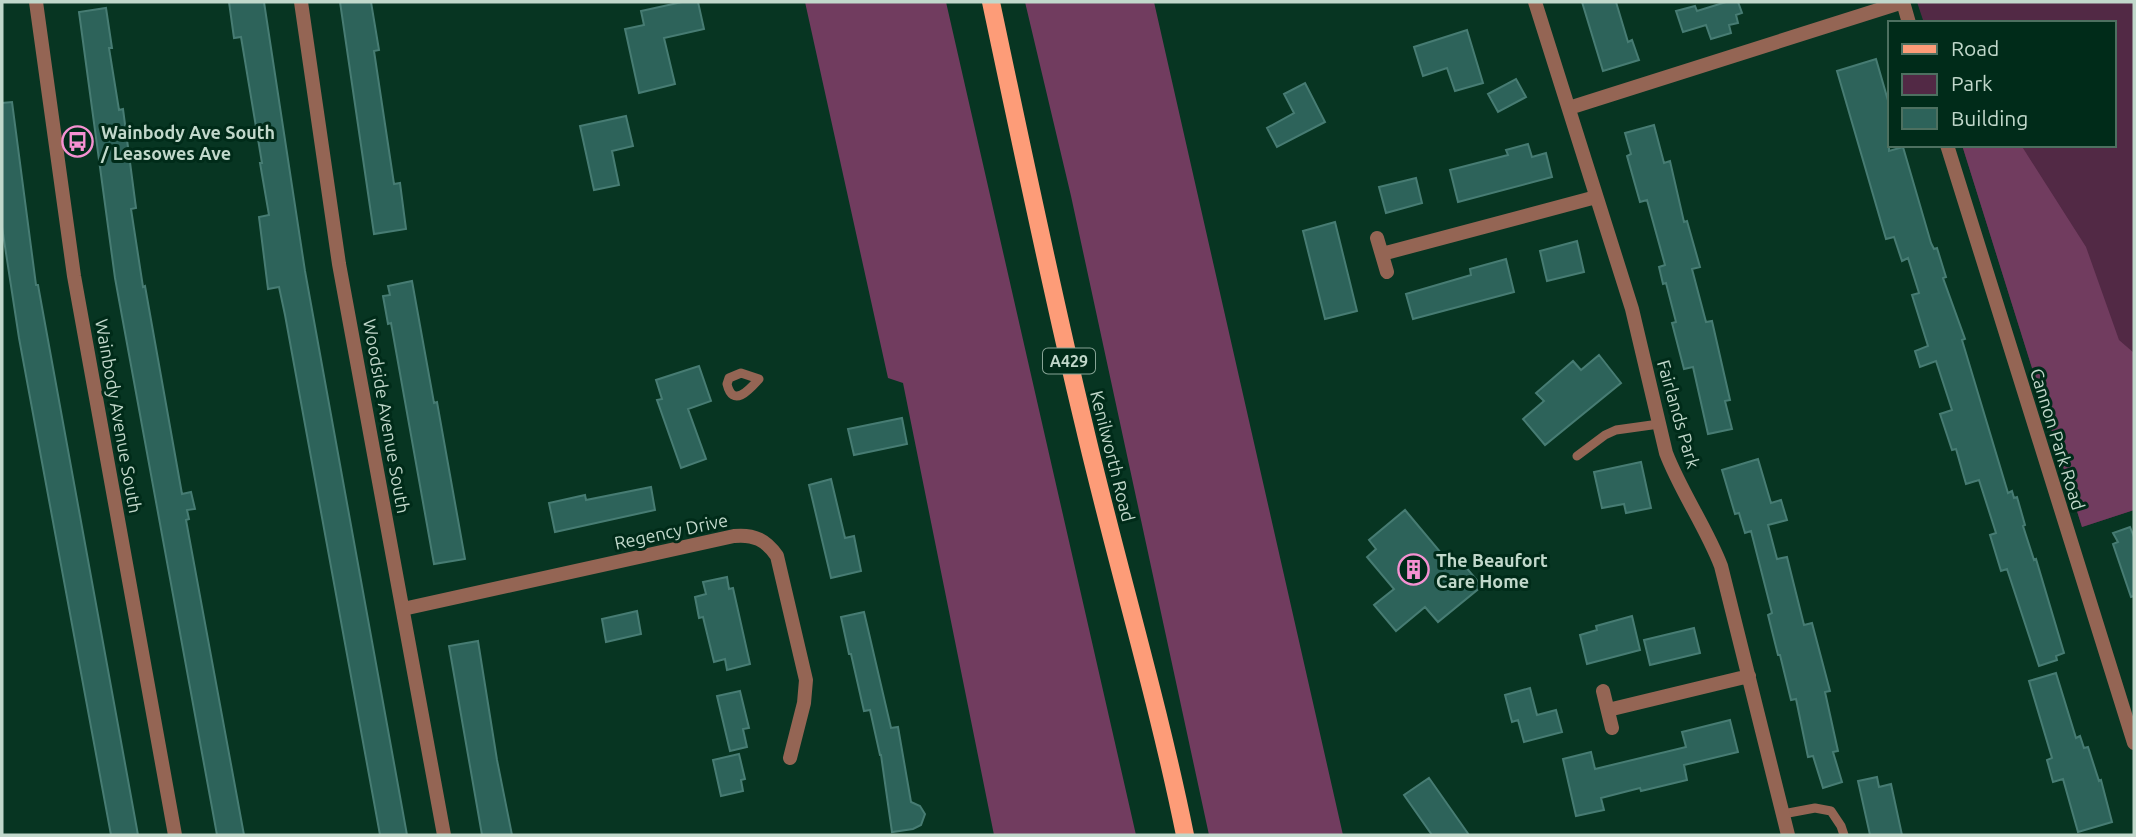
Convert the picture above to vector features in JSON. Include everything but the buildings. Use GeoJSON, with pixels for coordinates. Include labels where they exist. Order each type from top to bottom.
{"type":"FeatureCollection","features":[{"type":"Feature","properties":{"kind":"main road","name":"Kenilworth Road"},"geometry":{"type":"LineString","coordinates":[[991,2],[1081,411],[1185,835]]}},
{"type":"Feature","properties":{"kind":"street","name":"Wainbody Avenue South"},"geometry":{"type":"LineString","coordinates":[[36,2],[74,276],[175,835]]}},
{"type":"Feature","properties":{"kind":"street","name":"Woodside Avenue South"},"geometry":{"type":"LineString","coordinates":[[301,2],[339,264],[444,835]]}},
{"type":"Feature","properties":{"kind":"street","name":"Fairlands Park"},"geometry":{"type":"LineString","coordinates":[[1535,2],[1632,309],[1666,453],[1721,566],[1788,835]]}},
{"type":"Feature","properties":{"kind":"street"},"geometry":{"type":"LineString","coordinates":[[1569,107],[1903,2],[1908,21]]}},
{"type":"Feature","properties":{"kind":"street","name":"Cannon Park Road"},"geometry":{"type":"LineString","coordinates":[[1948,147],[2134,743]]}},
{"type":"Feature","properties":{"kind":"street"},"geometry":{"type":"LineString","coordinates":[[1382,254],[1596,197]]}},
{"type":"Feature","properties":{"kind":"street"},"geometry":{"type":"LineString","coordinates":[[1377,238],[1387,272]]}},
{"type":"Feature","properties":{"kind":"street","name":"Regency Drive"},"geometry":{"type":"LineString","coordinates":[[403,609],[734,536],[756,537],[771,547],[777,556],[806,680],[804,703],[790,758]]}},
{"type":"Feature","properties":{"kind":"street"},"geometry":{"type":"LineString","coordinates":[[1608,710],[1749,676]]}},
{"type":"Feature","properties":{"kind":"street"},"geometry":{"type":"LineString","coordinates":[[1603,691],[1612,729]]}},
{"type":"Feature","properties":{"kind":"lane"},"geometry":{"type":"LineString","coordinates":[[1577,456],[1616,430],[1659,424]]}},
{"type":"Feature","properties":{"kind":"lane"},"geometry":{"type":"LineString","coordinates":[[1783,814],[1815,808],[1830,811],[1844,835]]}},
{"type":"Feature","properties":{"kind":"green space"},"geometry":{"type":"Polygon","coordinates":[[[1917,2],[2134,2],[2134,510],[2082,527],[1963,147],[2115,147],[2115,21],[1923,21],[1917,2]]]}},
{"type":"Feature","properties":{"kind":"shaded area"},"geometry":{"type":"Polygon","coordinates":[[[805,2],[946,2],[1136,835],[994,835],[903,383],[888,378],[805,2]]]}},
{"type":"Feature","properties":{"kind":"shaded area"},"geometry":{"type":"Polygon","coordinates":[[[1025,2],[1154,2],[1343,835],[1209,835],[1071,196],[1025,2]]]}},
{"type":"Feature","properties":{"kind":"shaded area"},"geometry":{"type":"Polygon","coordinates":[[[1963,147],[2022,147],[2086,247],[2119,340],[2134,353],[2134,510],[2082,527],[1963,147]]]}},
{"type":"Feature","properties":{"kind":"place","name":"Wainbody Ave South / Leasowes Ave"},"geometry":{"type":"Point","coordinates":[78,142]}},
{"type":"Feature","properties":{"kind":"place","name":"The Beaufort Care Home"},"geometry":{"type":"Point","coordinates":[1413,570]}}]}
